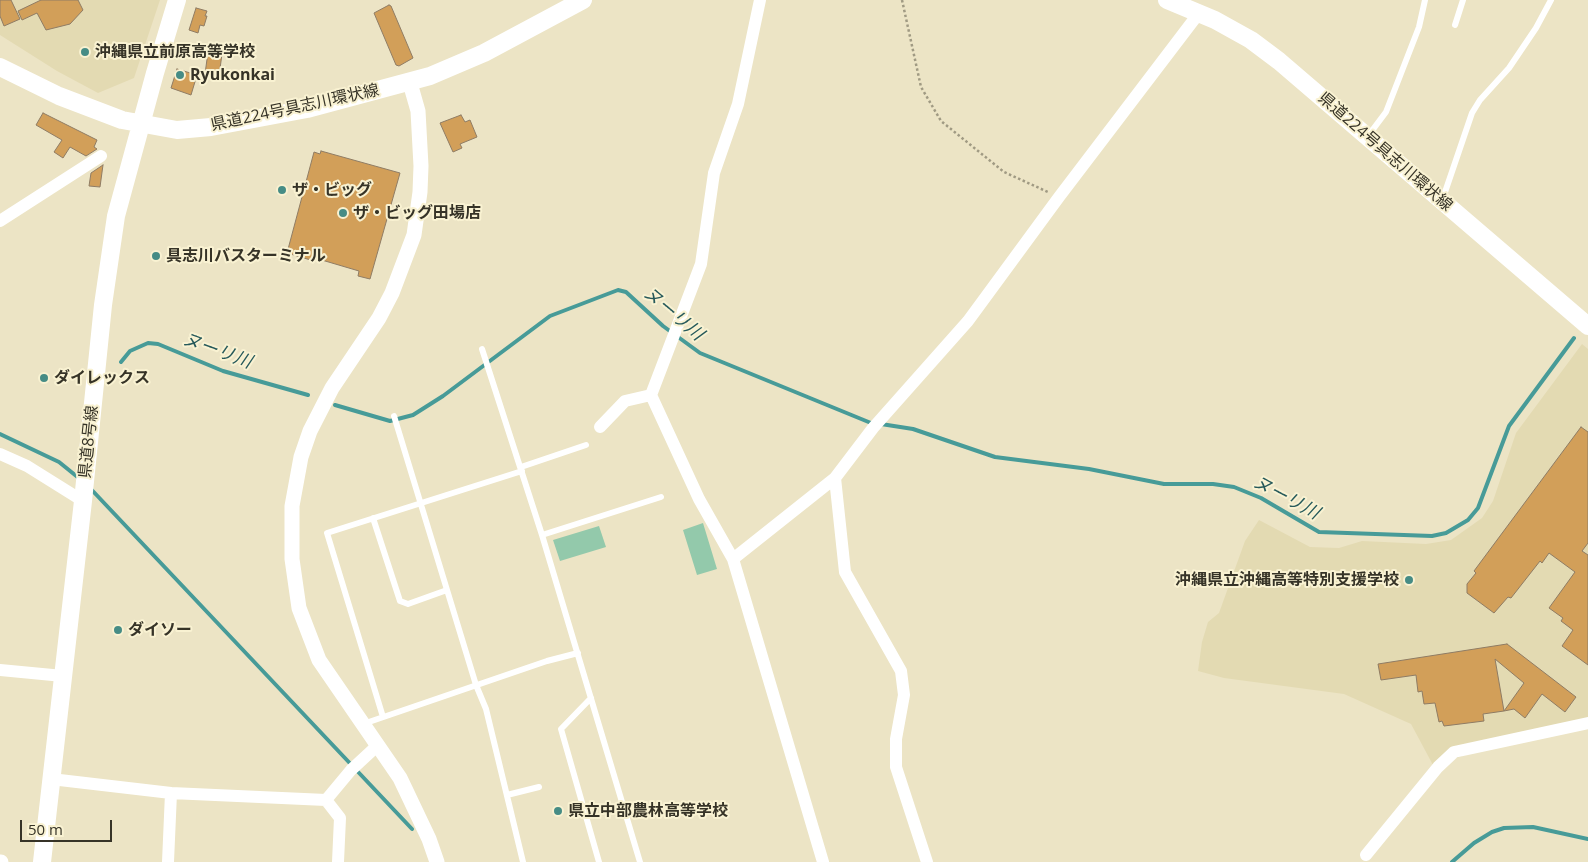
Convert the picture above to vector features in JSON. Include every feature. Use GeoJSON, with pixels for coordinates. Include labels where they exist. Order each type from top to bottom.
{"type":"FeatureCollection","features":[{"type":"Feature","properties":{"kind":"main road","name":"県道8号線"},"geometry":{"type":"LineString","coordinates":[[42,862],[83,499],[102,305],[125,181],[177,0]]}},
{"type":"Feature","properties":{"kind":"main road","name":"県道224号具志川環状線"},"geometry":{"type":"LineString","coordinates":[[0,66],[100,113],[141,125],[176,130],[211,128],[275,116],[410,83],[484,53],[583,0]]}},
{"type":"Feature","properties":{"kind":"main road","name":"県道224号具志川環状線"},"geometry":{"type":"LineString","coordinates":[[1167,0],[1200,12],[1251,40],[1368,137],[1588,326]]}},
{"type":"Feature","properties":{"kind":"street"},"geometry":{"type":"LineString","coordinates":[[760,0],[738,104],[714,173],[701,264],[651,395],[699,499],[733,559],[823,862]]}},
{"type":"Feature","properties":{"kind":"street"},"geometry":{"type":"LineString","coordinates":[[733,559],[835,478],[873,428],[968,321],[1058,197],[1200,12]]}},
{"type":"Feature","properties":{"kind":"street"},"geometry":{"type":"LineString","coordinates":[[410,83],[418,111],[421,166],[414,235],[400,275],[379,318],[332,388],[317,417],[302,457],[292,506],[291,530],[294,576],[299,608],[307,633],[331,681],[378,745],[415,808],[430,839],[437,862]]}},
{"type":"Feature","properties":{"kind":"street"},"geometry":{"type":"LineString","coordinates":[[0,221],[102,156]]}},
{"type":"Feature","properties":{"kind":"street"},"geometry":{"type":"LineString","coordinates":[[600,427],[625,401],[651,395]]}},
{"type":"Feature","properties":{"kind":"street"},"geometry":{"type":"LineString","coordinates":[[0,454],[27,466],[83,499]]}},
{"type":"Feature","properties":{"kind":"street"},"geometry":{"type":"LineString","coordinates":[[835,478],[845,572],[901,671],[904,695],[896,739],[896,767],[927,862]]}},
{"type":"Feature","properties":{"kind":"street"},"geometry":{"type":"LineString","coordinates":[[0,670],[63,676]]}},
{"type":"Feature","properties":{"kind":"street"},"geometry":{"type":"LineString","coordinates":[[1366,855],[1438,768],[1454,752],[1588,723]]}},
{"type":"Feature","properties":{"kind":"street"},"geometry":{"type":"LineString","coordinates":[[326,800],[351,770],[378,745]]}},
{"type":"Feature","properties":{"kind":"street"},"geometry":{"type":"LineString","coordinates":[[51,779],[172,793],[326,800],[340,818],[338,862]]}},
{"type":"Feature","properties":{"kind":"street"},"geometry":{"type":"LineString","coordinates":[[168,862],[172,793]]}},
{"type":"Feature","properties":{"kind":"lane"},"geometry":{"type":"LineString","coordinates":[[1368,137],[1386,112],[1419,27],[1425,0]]}},
{"type":"Feature","properties":{"kind":"lane"},"geometry":{"type":"LineString","coordinates":[[1455,25],[1463,0]]}},
{"type":"Feature","properties":{"kind":"lane"},"geometry":{"type":"LineString","coordinates":[[1442,200],[1472,113],[1480,100],[1509,68],[1536,28],[1551,0]]}},
{"type":"Feature","properties":{"kind":"lane"},"geometry":{"type":"LineString","coordinates":[[482,349],[542,535],[640,862]]}},
{"type":"Feature","properties":{"kind":"lane"},"geometry":{"type":"LineString","coordinates":[[394,416],[476,685],[486,709],[523,862]]}},
{"type":"Feature","properties":{"kind":"lane"},"geometry":{"type":"LineString","coordinates":[[383,717],[327,533],[421,503],[586,445]]}},
{"type":"Feature","properties":{"kind":"lane"},"geometry":{"type":"LineString","coordinates":[[542,535],[661,497]]}},
{"type":"Feature","properties":{"kind":"lane"},"geometry":{"type":"LineString","coordinates":[[373,518],[400,601],[408,604],[447,590]]}},
{"type":"Feature","properties":{"kind":"lane"},"geometry":{"type":"LineString","coordinates":[[362,724],[578,653]]}},
{"type":"Feature","properties":{"kind":"lane"},"geometry":{"type":"LineString","coordinates":[[592,698],[561,729],[599,862]]}},
{"type":"Feature","properties":{"kind":"lane"},"geometry":{"type":"LineString","coordinates":[[507,794],[539,787]]}},
{"type":"Feature","properties":{"kind":"path"},"geometry":{"type":"LineString","coordinates":[[902,0],[922,87],[941,121],[1004,172],[1058,197]]}},
{"type":"Feature","properties":{"kind":"shaded area","name":"沖縄県立前原高等学校"},"geometry":{"type":"Polygon","coordinates":[[[0,0],[160,0],[134,78],[98,93],[57,71],[0,35],[0,0]]]}},
{"type":"Feature","properties":{"kind":"shaded area","name":"沖縄県立沖縄高等特別支援学校"},"geometry":{"type":"Polygon","coordinates":[[[1582,344],[1588,349],[1588,718],[1433,765],[1411,724],[1344,694],[1224,678],[1198,671],[1202,642],[1208,622],[1219,613],[1245,541],[1259,520],[1310,547],[1339,548],[1362,541],[1426,544],[1451,540],[1482,518],[1493,501],[1516,433],[1582,344]]]}},
{"type":"Feature","properties":{"kind":"green space"},"geometry":{"type":"Polygon","coordinates":[[[703,523],[717,569],[697,575],[683,530],[703,523]]]}},
{"type":"Feature","properties":{"kind":"green space"},"geometry":{"type":"Polygon","coordinates":[[[599,526],[606,547],[560,561],[553,540],[599,526]]]}},
{"type":"Feature","properties":{"kind":"building"},"geometry":{"type":"Polygon","coordinates":[[[0,0],[11,0],[20,19],[4,26],[0,16],[0,0]]]}},
{"type":"Feature","properties":{"kind":"building"},"geometry":{"type":"Polygon","coordinates":[[[41,0],[78,0],[83,10],[70,24],[46,30],[37,13],[22,20],[18,11],[41,0]]]}},
{"type":"Feature","properties":{"kind":"building"},"geometry":{"type":"Polygon","coordinates":[[[389,5],[413,58],[399,66],[396,65],[374,13],[389,5]]]}},
{"type":"Feature","properties":{"kind":"building"},"geometry":{"type":"Polygon","coordinates":[[[196,8],[207,11],[204,26],[200,25],[198,33],[189,30],[196,8]]]}},
{"type":"Feature","properties":{"kind":"building"},"geometry":{"type":"Polygon","coordinates":[[[208,52],[222,54],[219,76],[205,74],[208,52]]]}},
{"type":"Feature","properties":{"kind":"building"},"geometry":{"type":"Polygon","coordinates":[[[177,69],[197,75],[191,95],[171,88],[177,69]]]}},
{"type":"Feature","properties":{"kind":"building"},"geometry":{"type":"Polygon","coordinates":[[[43,113],[97,140],[94,147],[97,149],[86,156],[70,147],[63,158],[54,152],[62,140],[36,125],[43,113]]]}},
{"type":"Feature","properties":{"kind":"building"},"geometry":{"type":"Polygon","coordinates":[[[461,115],[465,122],[470,120],[477,137],[460,144],[462,148],[453,152],[440,123],[461,115]]]}},
{"type":"Feature","properties":{"kind":"building","name":"ザ・ビッグ田場店"},"geometry":{"type":"Polygon","coordinates":[[[321,151],[400,173],[370,279],[358,276],[359,271],[315,258],[314,261],[287,253],[314,152],[320,154],[321,151]]]}},
{"type":"Feature","properties":{"kind":"building"},"geometry":{"type":"Polygon","coordinates":[[[103,165],[100,187],[89,186],[91,173],[103,165]]]}},
{"type":"Feature","properties":{"kind":"building"},"geometry":{"type":"Polygon","coordinates":[[[1581,427],[1588,432],[1588,543],[1582,551],[1588,555],[1588,665],[1562,646],[1573,630],[1561,621],[1563,618],[1549,608],[1575,572],[1549,553],[1542,563],[1540,561],[1511,598],[1508,597],[1494,613],[1467,593],[1467,584],[1476,573],[1474,571],[1581,427]]]}},
{"type":"Feature","properties":{"kind":"building"},"geometry":{"type":"Polygon","coordinates":[[[1507,644],[1576,697],[1565,712],[1542,694],[1525,718],[1514,709],[1504,711],[1483,714],[1484,721],[1444,726],[1442,721],[1439,722],[1435,703],[1424,704],[1422,691],[1418,692],[1416,675],[1381,680],[1378,664],[1507,644]],[[1495,659],[1504,711],[1524,683],[1495,659]]]}},
{"type":"Feature","properties":{"kind":"waterway","name":"ヌーリ川"},"geometry":{"type":"LineString","coordinates":[[335,405],[390,421],[413,415],[443,396],[550,316],[618,290],[626,292],[663,326],[700,353],[871,423]]}},
{"type":"Feature","properties":{"kind":"waterway","name":"ヌーリ川"},"geometry":{"type":"LineString","coordinates":[[881,424],[913,429],[995,457],[1089,469],[1164,484],[1213,484],[1234,487],[1261,498],[1319,532],[1432,536],[1446,533],[1468,520],[1478,508],[1509,426],[1574,338]]}},
{"type":"Feature","properties":{"kind":"waterway","name":"ヌーリ川"},"geometry":{"type":"LineString","coordinates":[[121,362],[130,351],[148,343],[158,344],[223,371],[308,395]]}},
{"type":"Feature","properties":{"kind":"waterway"},"geometry":{"type":"LineString","coordinates":[[0,434],[59,462],[80,479]]}},
{"type":"Feature","properties":{"kind":"waterway"},"geometry":{"type":"LineString","coordinates":[[89,487],[412,829]]}},
{"type":"Feature","properties":{"kind":"waterway"},"geometry":{"type":"LineString","coordinates":[[1452,862],[1474,843],[1492,832],[1504,828],[1533,827],[1588,839]]}},
{"type":"Feature","properties":{"kind":"place","name":"沖縄県立前原高等学校"},"geometry":{"type":"Point","coordinates":[85,52]}},
{"type":"Feature","properties":{"kind":"place","name":"Ryukonkai"},"geometry":{"type":"Point","coordinates":[180,75]}},
{"type":"Feature","properties":{"kind":"place","name":"ザ・ビッグ"},"geometry":{"type":"Point","coordinates":[282,190]}},
{"type":"Feature","properties":{"kind":"place","name":"ザ・ビッグ田場店"},"geometry":{"type":"Point","coordinates":[343,213]}},
{"type":"Feature","properties":{"kind":"place","name":"具志川バスターミナル"},"geometry":{"type":"Point","coordinates":[156,256]}},
{"type":"Feature","properties":{"kind":"place","name":"ダイレックス"},"geometry":{"type":"Point","coordinates":[44,378]}},
{"type":"Feature","properties":{"kind":"place","name":"沖縄県立沖縄高等特別支援学校"},"geometry":{"type":"Point","coordinates":[1409,580]}},
{"type":"Feature","properties":{"kind":"place","name":"ダイソー"},"geometry":{"type":"Point","coordinates":[118,630]}},
{"type":"Feature","properties":{"kind":"place","name":"県立中部農林高等学校"},"geometry":{"type":"Point","coordinates":[558,811]}}]}
